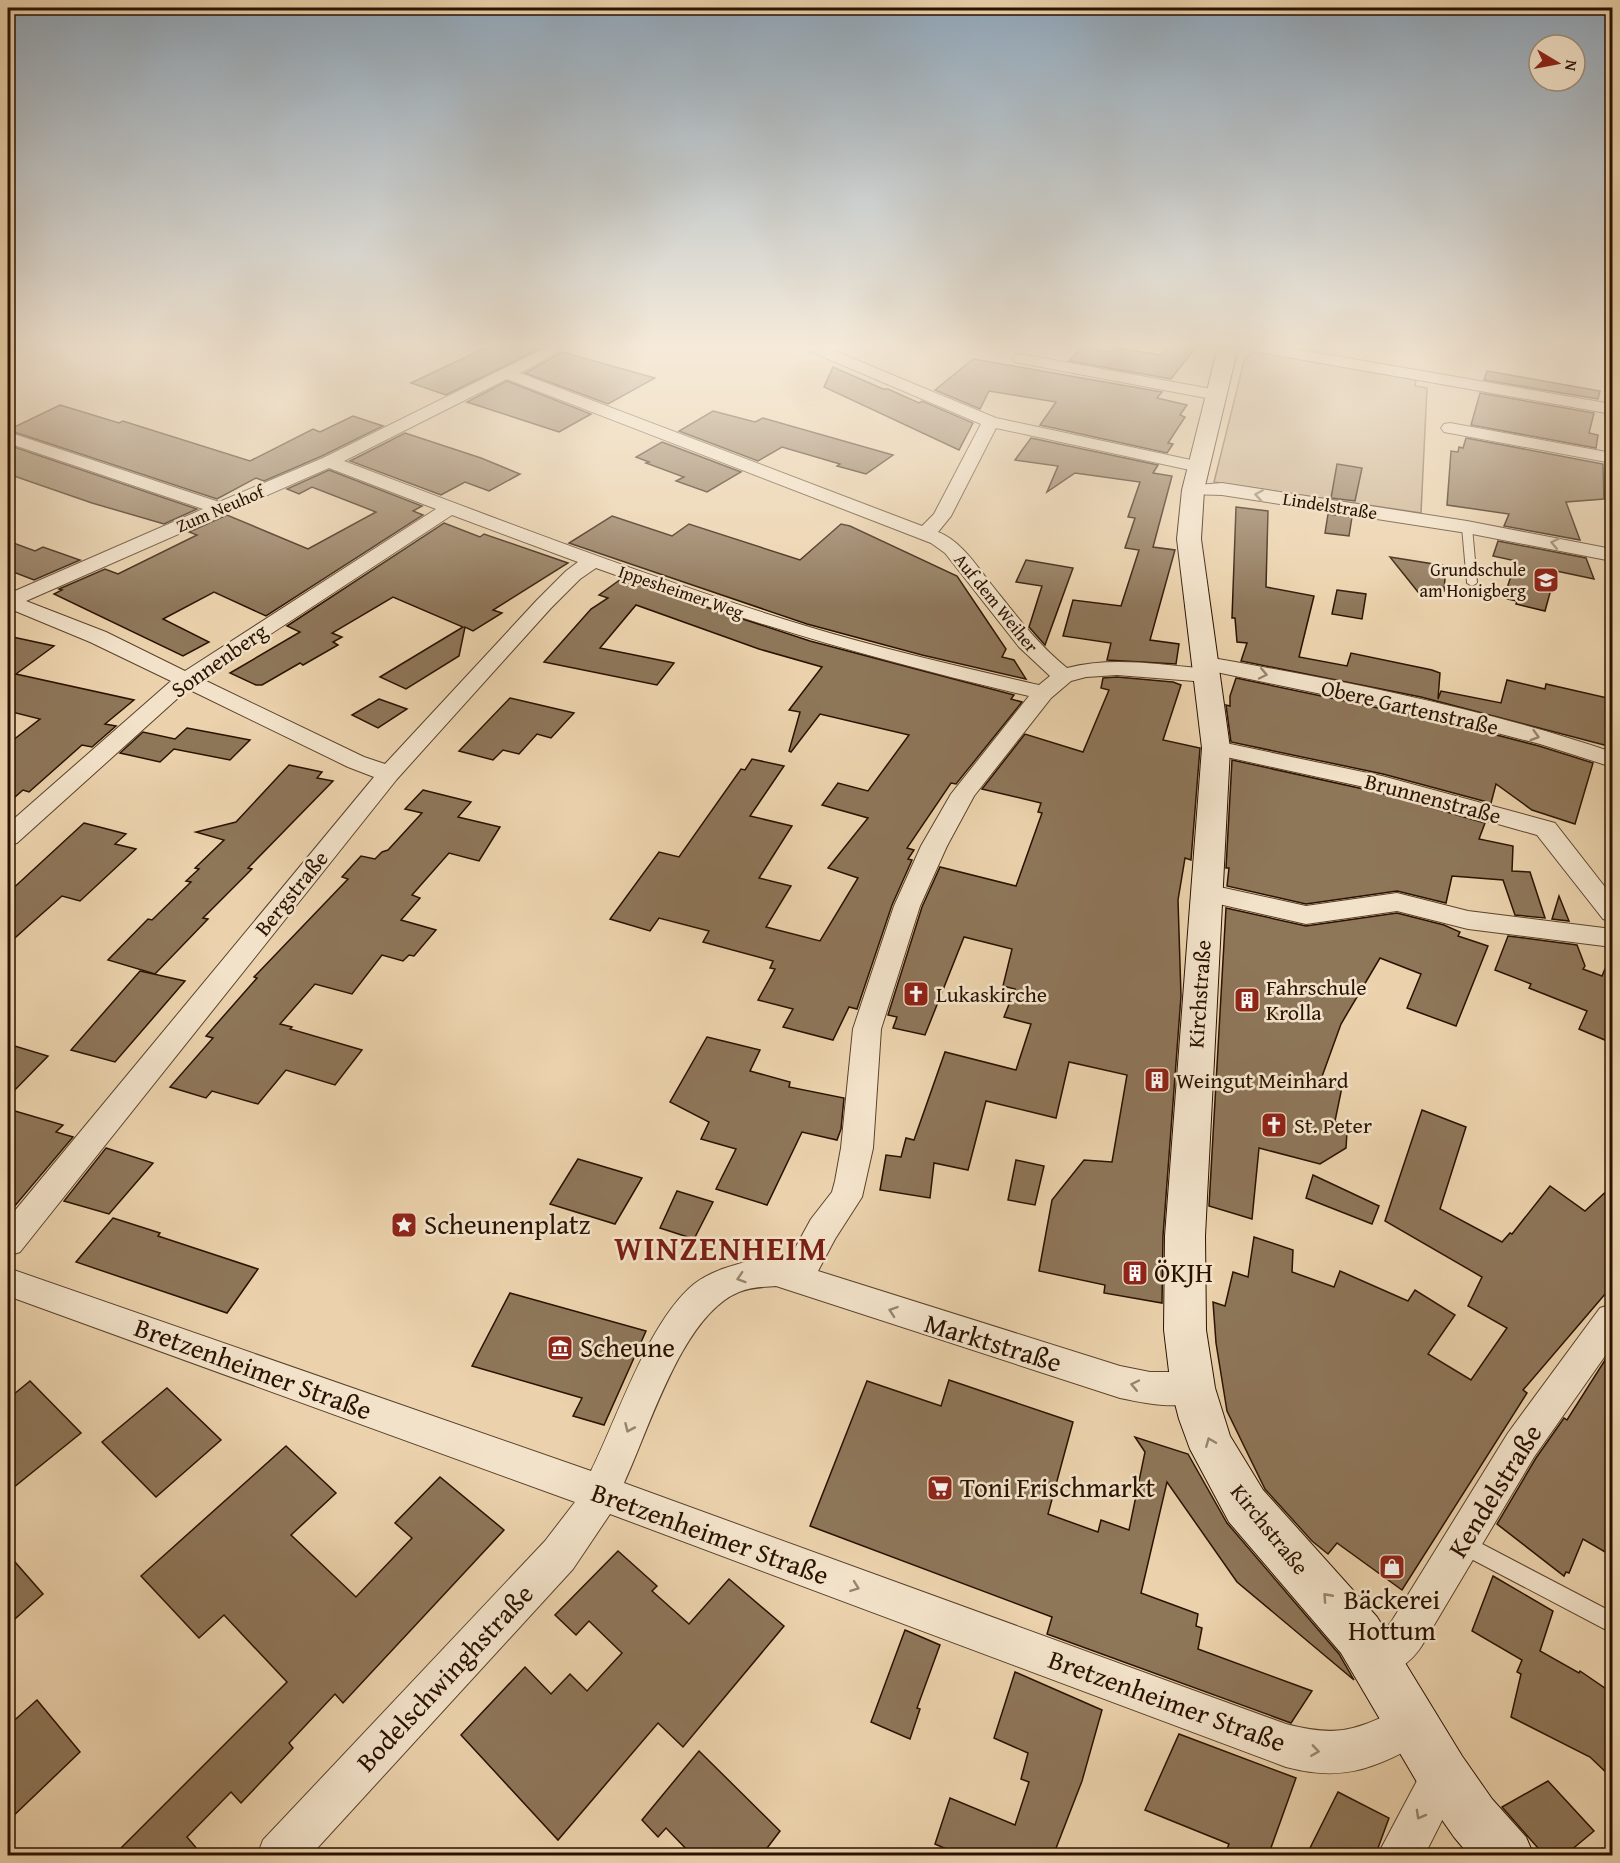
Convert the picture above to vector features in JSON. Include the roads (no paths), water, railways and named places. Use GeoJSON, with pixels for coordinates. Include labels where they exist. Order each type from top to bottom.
{"type":"FeatureCollection","features":[{"type":"Feature","properties":{"kind":"street","name":"Zum Neuhof"},"geometry":{"type":"LineString","coordinates":[[8,601],[329,462],[385,434]]}},
{"type":"Feature","properties":{"kind":"street","name":"Auf dem Weiher"},"geometry":{"type":"LineString","coordinates":[[665,434],[938,539],[952,549],[1041,658],[1064,676]]}},
{"type":"Feature","properties":{"kind":"street"},"geometry":{"type":"LineString","coordinates":[[926,534],[942,516],[985,434]]}},
{"type":"Feature","properties":{"kind":"street","name":"Lindelstraße"},"geometry":{"type":"LineString","coordinates":[[1034,434],[1196,479],[1222,489],[1467,527],[1612,555]]}},
{"type":"Feature","properties":{"kind":"street","name":"Kirchstraße"},"geometry":{"type":"LineString","coordinates":[[1207,434],[1196,479],[1189,539],[1216,748],[1185,1236],[1185,1330],[1193,1389],[1201,1419],[1213,1449],[1246,1506],[1341,1613],[1375,1659]]}},
{"type":"Feature","properties":{"kind":"street"},"geometry":{"type":"LineString","coordinates":[[1482,434],[1612,458]]}},
{"type":"Feature","properties":{"kind":"street"},"geometry":{"type":"LineString","coordinates":[[8,437],[220,509]]}},
{"type":"Feature","properties":{"kind":"street","name":"Ippesheimer Weg"},"geometry":{"type":"LineString","coordinates":[[329,462],[593,561],[764,620],[829,639],[1043,693]]}},
{"type":"Feature","properties":{"kind":"street","name":"Sonnenberg"},"geometry":{"type":"LineString","coordinates":[[8,837],[187,679],[450,508]]}},
{"type":"Feature","properties":{"kind":"street","name":"Bergstraße"},"geometry":{"type":"LineString","coordinates":[[8,1242],[389,774],[544,604],[573,575],[593,561]]}},
{"type":"Feature","properties":{"kind":"street"},"geometry":{"type":"LineString","coordinates":[[8,601],[68,624],[187,679],[356,762],[389,774]]}},
{"type":"Feature","properties":{"kind":"street","name":"Obere Gartenstraße"},"geometry":{"type":"LineString","coordinates":[[1064,676],[1085,670],[1117,668],[1251,671],[1443,712],[1536,736],[1612,760]]}},
{"type":"Feature","properties":{"kind":"street"},"geometry":{"type":"LineString","coordinates":[[798,1278],[807,1256],[823,1229],[846,1197],[851,1181],[857,1148],[867,1029],[907,906],[934,846],[963,794],[1043,693],[1064,676]]}},
{"type":"Feature","properties":{"kind":"street","name":"Brunnenstraße"},"geometry":{"type":"LineString","coordinates":[[1216,748],[1382,783],[1546,829],[1612,913]]}},
{"type":"Feature","properties":{"kind":"street"},"geometry":{"type":"LineString","coordinates":[[1206,893],[1306,915],[1397,902],[1468,920],[1612,939]]}},
{"type":"Feature","properties":{"kind":"street","name":"Marktstraße"},"geometry":{"type":"LineString","coordinates":[[601,1493],[670,1337],[692,1306],[728,1282],[761,1272],[776,1272],[798,1278],[909,1316],[1110,1379],[1150,1388],[1193,1389]]}},
{"type":"Feature","properties":{"kind":"street","name":"Bretzenheimer Straße"},"geometry":{"type":"LineString","coordinates":[[8,1282],[601,1493],[1221,1723],[1302,1750],[1329,1754],[1352,1751],[1413,1725]]}},
{"type":"Feature","properties":{"kind":"street","name":"Kendelstraße"},"geometry":{"type":"LineString","coordinates":[[1375,1659],[1396,1648],[1521,1445],[1612,1319]]}},
{"type":"Feature","properties":{"kind":"street","name":"Bodelschwinghstraße"},"geometry":{"type":"LineString","coordinates":[[279,1856],[559,1555],[582,1525],[601,1493]]}},
{"type":"Feature","properties":{"kind":"street"},"geometry":{"type":"LineString","coordinates":[[1375,1659],[1443,1775],[1473,1818],[1507,1856]]}},
{"type":"Feature","properties":{"kind":"street"},"geometry":{"type":"LineString","coordinates":[[1399,1856],[1443,1775]]}},
{"type":"Feature","properties":{"kind":"lane"},"geometry":{"type":"LineString","coordinates":[[1467,527],[1472,583]]}},
{"type":"Feature","properties":{"kind":"lane"},"geometry":{"type":"LineString","coordinates":[[1461,1543],[1612,1623]]}},
{"type":"Feature","properties":{"kind":"place","name":"Grundschule am Honigberg"},"geometry":{"type":"Point","coordinates":[1546,580]}},
{"type":"Feature","properties":{"kind":"place","name":"Lukaskirche"},"geometry":{"type":"Point","coordinates":[916,994]}},
{"type":"Feature","properties":{"kind":"place","name":"Fahrschule Krolla"},"geometry":{"type":"Point","coordinates":[1247,1000]}},
{"type":"Feature","properties":{"kind":"place","name":"Weingut Meinhard"},"geometry":{"type":"Point","coordinates":[1157,1080]}},
{"type":"Feature","properties":{"kind":"place","name":"St. Peter"},"geometry":{"type":"Point","coordinates":[1274,1125]}},
{"type":"Feature","properties":{"kind":"place","name":"Scheunenplatz"},"geometry":{"type":"Point","coordinates":[404,1225]}},
{"type":"Feature","properties":{"kind":"place","name":"ÖKJH"},"geometry":{"type":"Point","coordinates":[1135,1273]}},
{"type":"Feature","properties":{"kind":"place","name":"Scheune"},"geometry":{"type":"Point","coordinates":[560,1348]}},
{"type":"Feature","properties":{"kind":"place","name":"Toni Frischmarkt"},"geometry":{"type":"Point","coordinates":[940,1488]}},
{"type":"Feature","properties":{"kind":"place","name":"Bäckerei Hottum"},"geometry":{"type":"Point","coordinates":[1392,1567]}},
{"type":"Feature","properties":{"kind":"district","name":"WINZENHEIM"},"geometry":{"type":"Point","coordinates":[721,1248]}}]}
